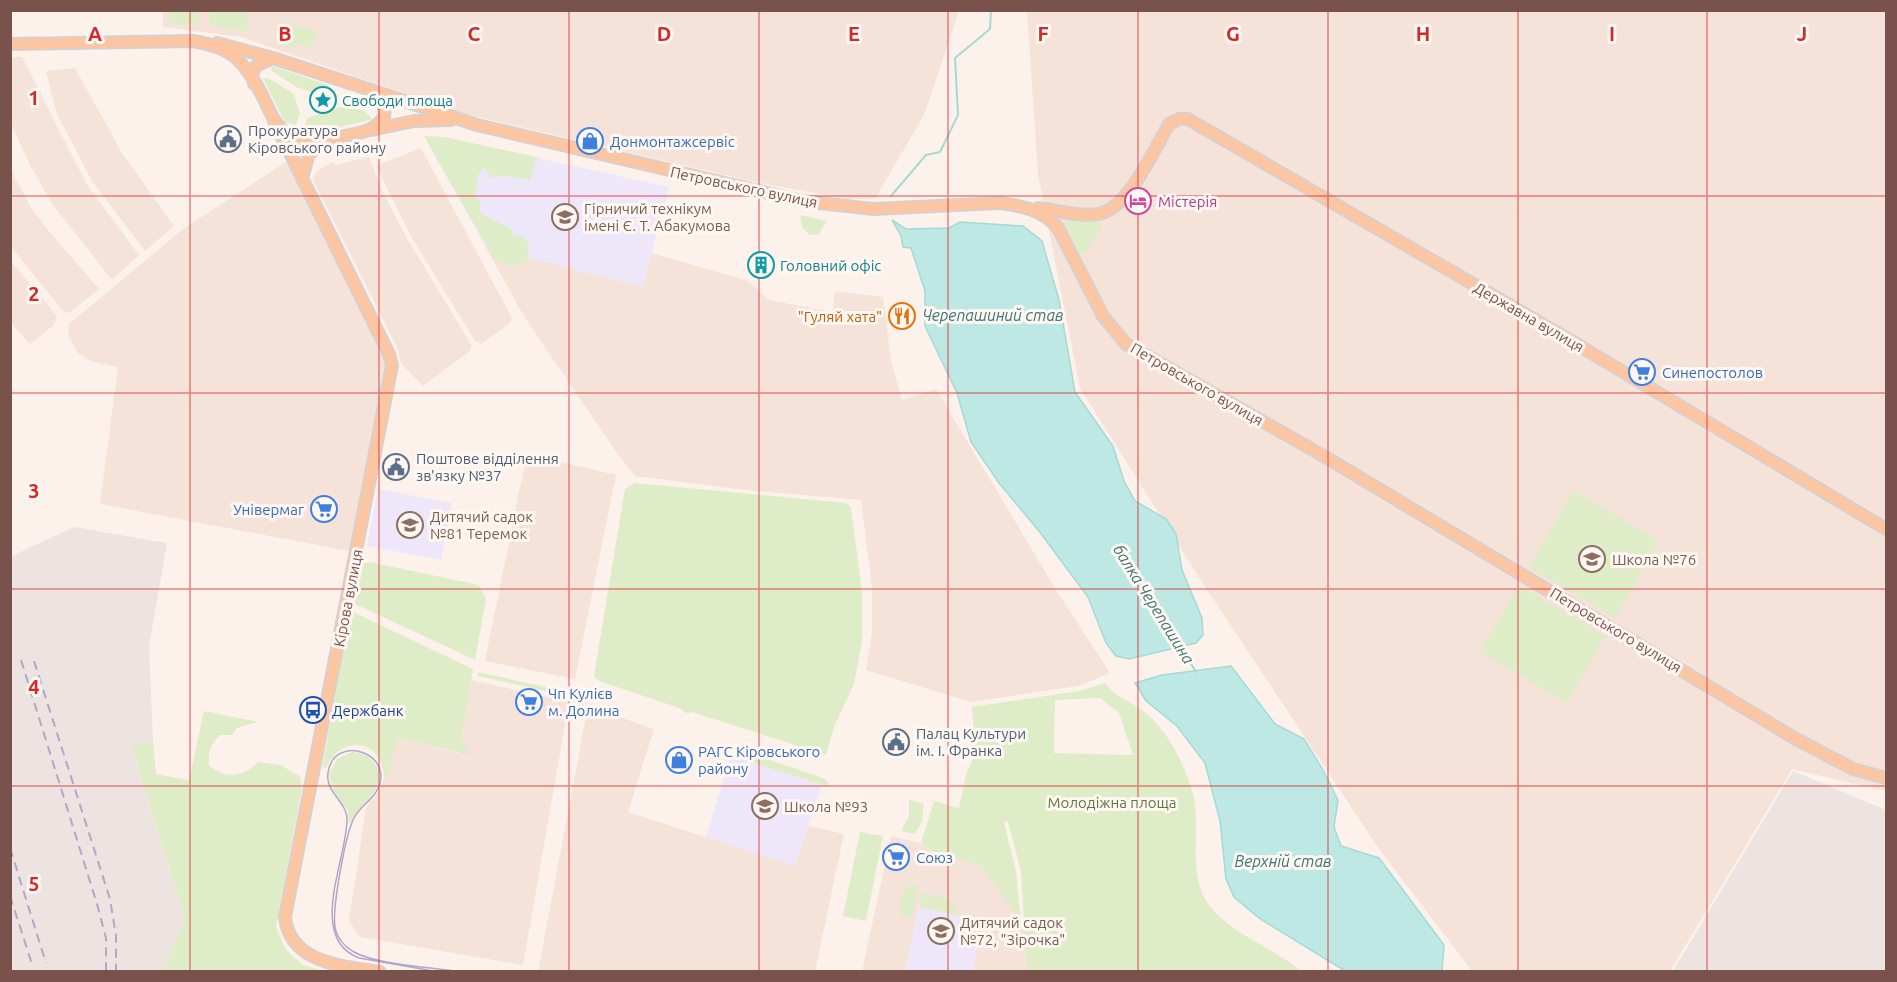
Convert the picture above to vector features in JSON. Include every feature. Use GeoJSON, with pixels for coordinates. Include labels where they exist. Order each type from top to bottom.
{"type":"FeatureCollection","features":[{"type":"Feature","properties":{"kind":"main road","name":"Кірова вулиця"},"geometry":{"type":"LineString","coordinates":[[10,44],[193,41],[222,49],[234,56],[242,64],[274,121],[389,354],[392,365],[285,917],[291,937],[311,956],[329,963],[380,972]]}},
{"type":"Feature","properties":{"kind":"main road"},"geometry":{"type":"LineString","coordinates":[[193,41],[225,43],[460,120]]}},
{"type":"Feature","properties":{"kind":"main road"},"geometry":{"type":"LineString","coordinates":[[254,84],[252,74],[256,66],[273,58]]}},
{"type":"Feature","properties":{"kind":"main road"},"geometry":{"type":"LineString","coordinates":[[366,131],[381,121],[385,110],[380,98],[368,89]]}},
{"type":"Feature","properties":{"kind":"main road","name":"Державна вулиця"},"geometry":{"type":"LineString","coordinates":[[1020,206],[1097,214],[1110,211],[1124,199],[1169,124],[1183,118],[1195,122],[1887,529]]}},
{"type":"Feature","properties":{"kind":"main road","name":"Кірова вулиця"},"geometry":{"type":"LineString","coordinates":[[274,121],[297,140],[326,140],[414,121],[460,120]]}},
{"type":"Feature","properties":{"kind":"main road","name":"Петровського вулиця"},"geometry":{"type":"LineString","coordinates":[[460,120],[737,187],[822,204],[873,209],[1000,203],[1020,206],[1047,216],[1058,228],[1102,316],[1126,344],[1341,467],[1796,738],[1853,769],[1887,778]]}},
{"type":"Feature","properties":{"kind":"main road"},"geometry":{"type":"LineString","coordinates":[[302,178],[309,154],[326,140]]}},
{"type":"Feature","properties":{"kind":"shaded area"},"geometry":{"type":"Polygon","coordinates":[[[163,10],[959,11],[924,115],[875,199],[847,199],[755,182],[465,114],[241,37],[163,27],[163,10]]]}},
{"type":"Feature","properties":{"kind":"shaded area"},"geometry":{"type":"Polygon","coordinates":[[[1027,11],[1886,11],[1886,791],[1792,769],[1670,971],[1472,971],[1379,849],[1200,579],[1080,388],[1038,174],[1027,11]]]}},
{"type":"Feature","properties":{"kind":"shaded area"},"geometry":{"type":"Polygon","coordinates":[[[10,57],[22,57],[87,185],[139,255],[112,280],[53,205],[31,167],[12,126],[10,57]]]}},
{"type":"Feature","properties":{"kind":"shaded area"},"geometry":{"type":"Polygon","coordinates":[[[75,68],[122,153],[174,226],[145,251],[92,181],[56,112],[46,71],[75,68]]]}},
{"type":"Feature","properties":{"kind":"shaded area","name":"Гірничий технікум імені Є. Т. Абакумова"},"geometry":{"type":"Polygon","coordinates":[[[424,136],[444,137],[669,187],[643,287],[485,246],[424,136]]]}},
{"type":"Feature","properties":{"kind":"shaded area"},"geometry":{"type":"Polygon","coordinates":[[[421,148],[512,318],[509,324],[481,344],[475,341],[412,238],[376,166],[421,148]]]}},
{"type":"Feature","properties":{"kind":"shaded area"},"geometry":{"type":"Polygon","coordinates":[[[369,157],[383,193],[408,240],[472,346],[470,351],[423,386],[401,363],[398,349],[313,180],[316,172],[334,161],[335,165],[369,157]]]}},
{"type":"Feature","properties":{"kind":"shaded area"},"geometry":{"type":"Polygon","coordinates":[[[286,162],[339,262],[387,364],[354,552],[100,504],[118,367],[90,361],[78,353],[68,335],[69,324],[183,229],[286,162]]]}},
{"type":"Feature","properties":{"kind":"shaded area"},"geometry":{"type":"Polygon","coordinates":[[[11,170],[31,208],[99,289],[69,313],[64,312],[11,247],[11,170]]]}},
{"type":"Feature","properties":{"kind":"shaded area"},"geometry":{"type":"Polygon","coordinates":[[[485,246],[643,287],[652,253],[748,281],[769,300],[833,312],[835,291],[883,297],[891,361],[902,400],[936,389],[1056,590],[1110,673],[1078,686],[971,702],[866,670],[872,632],[872,587],[861,500],[744,490],[635,476],[525,318],[485,246]]]}},
{"type":"Feature","properties":{"kind":"shaded area"},"geometry":{"type":"Polygon","coordinates":[[[10,260],[57,316],[54,325],[30,344],[11,323],[10,260]]]}},
{"type":"Feature","properties":{"kind":"shaded area"},"geometry":{"type":"Polygon","coordinates":[[[535,456],[616,475],[575,679],[485,661],[526,458],[535,456]]]}},
{"type":"Feature","properties":{"kind":"shaded area","name":"Дитячий садок №81 Теремок"},"geometry":{"type":"Polygon","coordinates":[[[378,489],[452,503],[441,560],[367,546],[378,489]]]}},
{"type":"Feature","properties":{"kind":"shaded area"},"geometry":{"type":"Polygon","coordinates":[[[74,527],[167,543],[149,646],[153,741],[131,747],[185,919],[164,971],[11,971],[10,557],[74,527]]]}},
{"type":"Feature","properties":{"kind":"shaded area"},"geometry":{"type":"Polygon","coordinates":[[[471,680],[569,702],[523,965],[360,937],[349,921],[366,808],[379,792],[384,778],[388,778],[396,738],[459,753],[471,680]]]}},
{"type":"Feature","properties":{"kind":"shaded area"},"geometry":{"type":"Polygon","coordinates":[[[588,706],[654,729],[628,812],[795,866],[808,826],[844,834],[815,971],[538,972],[588,706]]]}},
{"type":"Feature","properties":{"kind":"shaded area","name":"Школа №93"},"geometry":{"type":"Polygon","coordinates":[[[731,756],[822,785],[795,866],[706,837],[731,756]]]}},
{"type":"Feature","properties":{"kind":"shaded area"},"geometry":{"type":"Polygon","coordinates":[[[1793,771],[1886,810],[1886,971],[1673,971],[1793,771]]]}},
{"type":"Feature","properties":{"kind":"shaded area"},"geometry":{"type":"Polygon","coordinates":[[[891,836],[921,843],[936,853],[981,866],[1021,920],[1025,920],[1027,971],[972,971],[977,946],[960,916],[922,892],[905,971],[862,972],[891,836]]]}},
{"type":"Feature","properties":{"kind":"shaded area","name":"Дитячий садок №72, \"Зірочка\""},"geometry":{"type":"Polygon","coordinates":[[[919,907],[960,916],[977,946],[972,971],[905,972],[919,907]]]}},
{"type":"Feature","properties":{"kind":"green space"},"geometry":{"type":"Polygon","coordinates":[[[210,10],[250,11],[246,32],[209,25],[210,10]]]}},
{"type":"Feature","properties":{"kind":"green space"},"geometry":{"type":"Polygon","coordinates":[[[169,11],[199,11],[199,25],[169,24],[169,11]]]}},
{"type":"Feature","properties":{"kind":"green space"},"geometry":{"type":"Polygon","coordinates":[[[293,24],[317,32],[312,48],[297,43],[295,48],[278,42],[282,27],[289,29],[293,24]]]}},
{"type":"Feature","properties":{"kind":"green space"},"geometry":{"type":"Polygon","coordinates":[[[272,66],[328,85],[325,96],[296,87],[271,70],[272,66]]]}},
{"type":"Feature","properties":{"kind":"green space"},"geometry":{"type":"Polygon","coordinates":[[[263,78],[268,78],[294,94],[300,114],[296,125],[285,123],[263,78]]]}},
{"type":"Feature","properties":{"kind":"green space"},"geometry":{"type":"Polygon","coordinates":[[[341,107],[363,110],[373,119],[312,134],[304,128],[307,118],[341,107]]]}},
{"type":"Feature","properties":{"kind":"green space"},"geometry":{"type":"Polygon","coordinates":[[[424,136],[444,137],[537,157],[530,180],[504,176],[491,178],[486,168],[483,169],[478,175],[475,196],[480,201],[480,213],[512,229],[512,235],[524,238],[529,244],[527,261],[510,266],[494,259],[424,136]]]}},
{"type":"Feature","properties":{"kind":"green space"},"geometry":{"type":"Polygon","coordinates":[[[800,215],[827,221],[819,234],[809,235],[802,227],[800,215]]]}},
{"type":"Feature","properties":{"kind":"green space"},"geometry":{"type":"Polygon","coordinates":[[[1069,216],[1101,223],[1101,229],[1085,253],[1079,253],[1065,222],[1069,216]]]}},
{"type":"Feature","properties":{"kind":"green space"},"geometry":{"type":"Polygon","coordinates":[[[635,483],[846,503],[851,507],[862,592],[862,642],[854,684],[834,727],[826,755],[692,712],[686,713],[679,708],[599,681],[594,676],[625,489],[635,483]]]}},
{"type":"Feature","properties":{"kind":"green space"},"geometry":{"type":"Polygon","coordinates":[[[1574,491],[1659,541],[1615,618],[1529,567],[1574,491]]]}},
{"type":"Feature","properties":{"kind":"green space"},"geometry":{"type":"Polygon","coordinates":[[[370,562],[479,585],[486,599],[475,660],[353,603],[360,564],[370,562]]]}},
{"type":"Feature","properties":{"kind":"green space"},"geometry":{"type":"Polygon","coordinates":[[[1519,585],[1605,636],[1567,703],[1480,652],[1519,585]]]}},
{"type":"Feature","properties":{"kind":"green space"},"geometry":{"type":"Polygon","coordinates":[[[351,611],[473,669],[461,741],[471,755],[397,738],[388,778],[384,778],[382,765],[377,755],[369,748],[360,745],[341,749],[326,768],[322,767],[351,611]]]}},
{"type":"Feature","properties":{"kind":"green space"},"geometry":{"type":"Polygon","coordinates":[[[478,672],[564,691],[563,695],[477,676],[478,672]]]}},
{"type":"Feature","properties":{"kind":"green space","name":"Молодіжна площа"},"geometry":{"type":"Polygon","coordinates":[[[1105,683],[1116,694],[1138,707],[1164,732],[1184,768],[1194,798],[1196,867],[1202,893],[1209,905],[1229,924],[1301,971],[1027,971],[1021,871],[1008,822],[1004,822],[1016,872],[1021,921],[981,866],[936,853],[921,843],[934,801],[959,808],[966,774],[975,755],[972,707],[1079,691],[1105,683]],[[1100,698],[1055,700],[1054,753],[1133,755],[1119,713],[1100,698]]]}},
{"type":"Feature","properties":{"kind":"green space"},"geometry":{"type":"Polygon","coordinates":[[[204,711],[258,722],[237,728],[232,735],[220,735],[212,745],[209,756],[209,765],[215,770],[234,775],[247,771],[258,762],[280,765],[300,776],[302,788],[276,927],[286,950],[303,965],[324,971],[164,970],[185,919],[131,746],[153,741],[156,774],[189,780],[204,711]]]}},
{"type":"Feature","properties":{"kind":"green space"},"geometry":{"type":"Polygon","coordinates":[[[352,752],[372,759],[379,773],[379,781],[376,789],[349,825],[348,811],[333,790],[329,774],[337,759],[352,752]]]}},
{"type":"Feature","properties":{"kind":"green space"},"geometry":{"type":"Polygon","coordinates":[[[749,753],[823,778],[828,782],[828,787],[741,759],[743,755],[749,753]]]}},
{"type":"Feature","properties":{"kind":"green space"},"geometry":{"type":"Polygon","coordinates":[[[909,800],[924,804],[922,821],[915,834],[901,831],[909,816],[909,800]]]}},
{"type":"Feature","properties":{"kind":"green space"},"geometry":{"type":"Polygon","coordinates":[[[860,832],[883,836],[866,921],[843,916],[860,832]]]}},
{"type":"Feature","properties":{"kind":"green space"},"geometry":{"type":"Polygon","coordinates":[[[909,885],[917,885],[918,889],[912,916],[903,918],[900,911],[901,902],[909,885]]]}},
{"type":"Feature","properties":{"kind":"green space"},"geometry":{"type":"Polygon","coordinates":[[[922,892],[948,899],[960,916],[919,907],[922,892]]]}},
{"type":"Feature","properties":{"kind":"water","name":"Черепашиний став"},"geometry":{"type":"Polygon","coordinates":[[[892,220],[906,229],[949,228],[960,222],[1023,226],[1042,241],[1059,300],[1075,392],[1113,446],[1124,481],[1135,501],[1166,519],[1176,534],[1182,570],[1202,618],[1203,635],[1196,643],[1129,659],[1116,656],[1106,643],[1088,597],[1039,531],[999,483],[971,442],[957,393],[925,326],[925,291],[911,248],[903,247],[901,236],[892,220]]]}},
{"type":"Feature","properties":{"kind":"water","name":"Верхній став"},"geometry":{"type":"Polygon","coordinates":[[[1231,666],[1275,724],[1304,739],[1338,800],[1334,827],[1341,846],[1379,858],[1444,945],[1442,971],[1345,971],[1259,918],[1234,897],[1226,879],[1220,821],[1205,763],[1177,726],[1146,701],[1135,683],[1162,675],[1231,666]]]}},
{"type":"Feature","properties":{"kind":"waterway","name":"балка Черепашина"},"geometry":{"type":"LineString","coordinates":[[891,196],[926,155],[940,152],[958,115],[955,58],[990,29],[991,10]]}},
{"type":"Feature","properties":{"kind":"waterway","name":"балка Черепашина"},"geometry":{"type":"LineString","coordinates":[[1180,646],[1196,672]]}},
{"type":"Feature","properties":{"kind":"tram line"},"geometry":{"type":"LineString","coordinates":[[439,972],[359,958],[343,948],[335,933],[332,915],[334,895],[347,818],[343,806],[332,791],[328,773],[332,760],[341,753],[362,752],[372,758],[379,767],[381,778],[376,792],[353,820],[346,842],[335,905],[335,927],[338,935],[342,942],[354,952],[376,960],[461,972]]}},
{"type":"Feature","properties":{"kind":"railway"},"geometry":{"type":"LineString","coordinates":[[21,660],[97,904],[106,938],[106,972]]}},
{"type":"Feature","properties":{"kind":"railway"},"geometry":{"type":"LineString","coordinates":[[34,661],[110,899],[116,936],[116,972]]}},
{"type":"Feature","properties":{"kind":"railway"},"geometry":{"type":"LineString","coordinates":[[10,848],[46,963]]}},
{"type":"Feature","properties":{"kind":"railway"},"geometry":{"type":"LineString","coordinates":[[10,896],[33,967]]}},
{"type":"Feature","properties":{"kind":"place","name":"Свободи площа"},"geometry":{"type":"Point","coordinates":[323,100]}},
{"type":"Feature","properties":{"kind":"place","name":"Прокуратура Кіровського району"},"geometry":{"type":"Point","coordinates":[228,139]}},
{"type":"Feature","properties":{"kind":"place","name":"Донмонтажсервіс"},"geometry":{"type":"Point","coordinates":[590,141]}},
{"type":"Feature","properties":{"kind":"place","name":"Містерія"},"geometry":{"type":"Point","coordinates":[1138,201]}},
{"type":"Feature","properties":{"kind":"place","name":"Гірничий технікум імені Є. Т. Абакумова"},"geometry":{"type":"Point","coordinates":[565,217]}},
{"type":"Feature","properties":{"kind":"place","name":"Головний офіс"},"geometry":{"type":"Point","coordinates":[761,265]}},
{"type":"Feature","properties":{"kind":"place","name":"\"Гуляй хата\""},"geometry":{"type":"Point","coordinates":[902,316]}},
{"type":"Feature","properties":{"kind":"place","name":"Синепостолов"},"geometry":{"type":"Point","coordinates":[1642,372]}},
{"type":"Feature","properties":{"kind":"place","name":"Поштове відділення зв'язку №37"},"geometry":{"type":"Point","coordinates":[396,467]}},
{"type":"Feature","properties":{"kind":"place","name":"Універмаг"},"geometry":{"type":"Point","coordinates":[324,509]}},
{"type":"Feature","properties":{"kind":"place","name":"Дитячий садок №81 Теремок"},"geometry":{"type":"Point","coordinates":[410,525]}},
{"type":"Feature","properties":{"kind":"place","name":"Школа №76"},"geometry":{"type":"Point","coordinates":[1592,559]}},
{"type":"Feature","properties":{"kind":"place","name":"Чп Кулієв м. Долина"},"geometry":{"type":"Point","coordinates":[529,702]}},
{"type":"Feature","properties":{"kind":"place","name":"Держбанк"},"geometry":{"type":"Point","coordinates":[313,710]}},
{"type":"Feature","properties":{"kind":"place","name":"Палац Культури ім. І. Франка"},"geometry":{"type":"Point","coordinates":[896,742]}},
{"type":"Feature","properties":{"kind":"place","name":"РАГС Кіровського району"},"geometry":{"type":"Point","coordinates":[679,760]}},
{"type":"Feature","properties":{"kind":"place","name":"Школа №93"},"geometry":{"type":"Point","coordinates":[765,806]}},
{"type":"Feature","properties":{"kind":"place","name":"Союз"},"geometry":{"type":"Point","coordinates":[896,857]}},
{"type":"Feature","properties":{"kind":"place","name":"Дитячий садок №72, \"Зірочка\""},"geometry":{"type":"Point","coordinates":[941,931]}}]}
